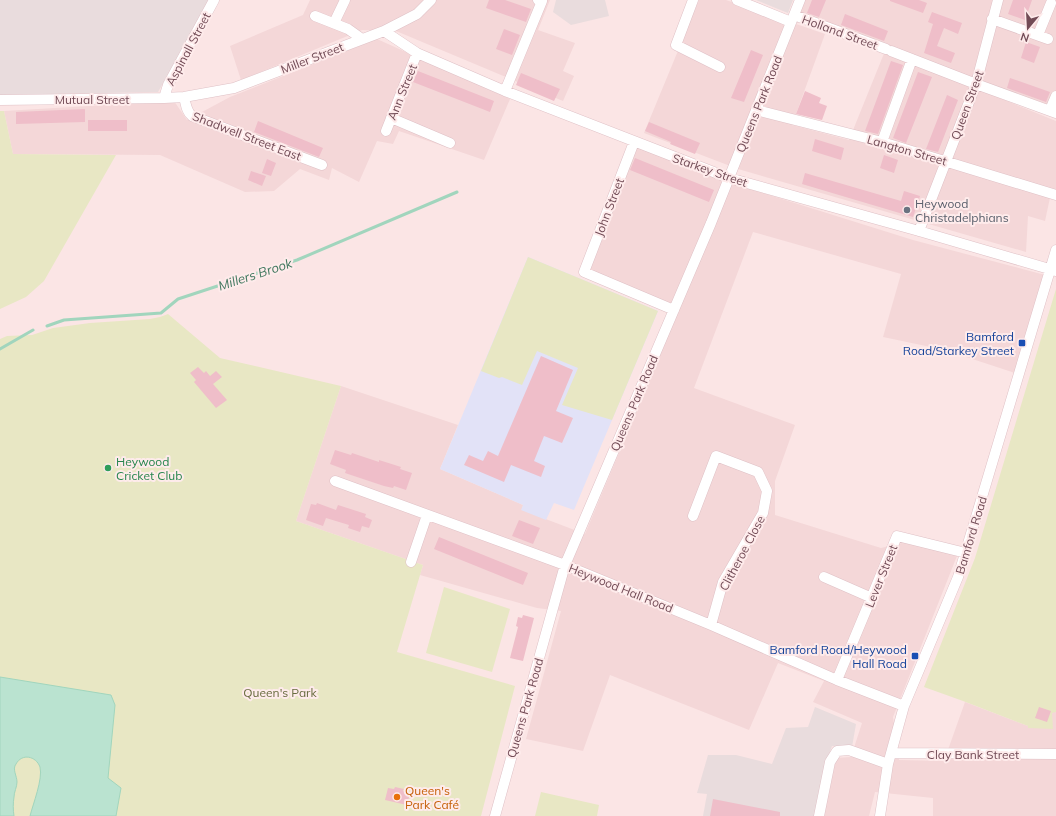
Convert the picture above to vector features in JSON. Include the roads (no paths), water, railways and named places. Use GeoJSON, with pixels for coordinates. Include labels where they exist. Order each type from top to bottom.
{"type":"FeatureCollection","features":[{"type":"Feature","properties":{"kind":"street","name":"Aspinall Street"},"geometry":{"type":"LineString","coordinates":[[164,98],[168,86],[214,0]]}},
{"type":"Feature","properties":{"kind":"street"},"geometry":{"type":"LineString","coordinates":[[334,23],[345,0]]}},
{"type":"Feature","properties":{"kind":"street","name":"Miller Street"},"geometry":{"type":"LineString","coordinates":[[184,97],[234,88],[384,31],[417,14],[430,0]]}},
{"type":"Feature","properties":{"kind":"street"},"geometry":{"type":"LineString","coordinates":[[693,0],[676,45],[720,67]]}},
{"type":"Feature","properties":{"kind":"street","name":"Holland Street"},"geometry":{"type":"LineString","coordinates":[[737,0],[888,50],[1053,112]]}},
{"type":"Feature","properties":{"kind":"street","name":"Queens Park Road"},"geometry":{"type":"LineString","coordinates":[[495,816],[565,565],[729,178],[800,0]]}},
{"type":"Feature","properties":{"kind":"street","name":"Queen Street"},"geometry":{"type":"LineString","coordinates":[[919,231],[976,84],[998,0]]}},
{"type":"Feature","properties":{"kind":"street"},"geometry":{"type":"LineString","coordinates":[[505,91],[540,1]]}},
{"type":"Feature","properties":{"kind":"street"},"geometry":{"type":"LineString","coordinates":[[1038,35],[1051,3]]}},
{"type":"Feature","properties":{"kind":"street"},"geometry":{"type":"LineString","coordinates":[[315,16],[348,29],[362,39]]}},
{"type":"Feature","properties":{"kind":"street"},"geometry":{"type":"LineString","coordinates":[[992,19],[1048,39]]}},
{"type":"Feature","properties":{"kind":"street","name":"Starkey Street"},"geometry":{"type":"LineString","coordinates":[[384,31],[417,53],[505,91],[729,178],[1053,270]]}},
{"type":"Feature","properties":{"kind":"street","name":"Ann Street"},"geometry":{"type":"LineString","coordinates":[[386,131],[417,53]]}},
{"type":"Feature","properties":{"kind":"street"},"geometry":{"type":"LineString","coordinates":[[882,142],[912,59]]}},
{"type":"Feature","properties":{"kind":"street"},"geometry":{"type":"LineString","coordinates":[[1053,112],[1056,96]]}},
{"type":"Feature","properties":{"kind":"street","name":"Mutual Street"},"geometry":{"type":"LineString","coordinates":[[0,100],[184,97]]}},
{"type":"Feature","properties":{"kind":"street","name":"Shadwell Street East"},"geometry":{"type":"LineString","coordinates":[[184,97],[188,113],[192,116],[322,165]]}},
{"type":"Feature","properties":{"kind":"street","name":"Langton Street"},"geometry":{"type":"LineString","coordinates":[[756,110],[882,142],[1056,195]]}},
{"type":"Feature","properties":{"kind":"street"},"geometry":{"type":"LineString","coordinates":[[391,118],[450,143]]}},
{"type":"Feature","properties":{"kind":"street","name":"John Street"},"geometry":{"type":"LineString","coordinates":[[634,142],[584,272],[674,310]]}},
{"type":"Feature","properties":{"kind":"street","name":"Bamford Road"},"geometry":{"type":"LineString","coordinates":[[881,816],[888,764],[904,706],[958,577],[966,553],[1053,270],[1056,250]]}},
{"type":"Feature","properties":{"kind":"street","name":"Clitheroe Close"},"geometry":{"type":"LineString","coordinates":[[693,516],[716,456],[758,472],[767,491],[763,514],[723,582],[711,625]]}},
{"type":"Feature","properties":{"kind":"street","name":"Heywood Hall Road"},"geometry":{"type":"LineString","coordinates":[[335,481],[565,565],[711,625],[837,680],[904,706]]}},
{"type":"Feature","properties":{"kind":"street"},"geometry":{"type":"LineString","coordinates":[[411,562],[428,515]]}},
{"type":"Feature","properties":{"kind":"street","name":"Lever Street"},"geometry":{"type":"LineString","coordinates":[[837,680],[898,536],[966,553]]}},
{"type":"Feature","properties":{"kind":"street"},"geometry":{"type":"LineString","coordinates":[[824,577],[872,598]]}},
{"type":"Feature","properties":{"kind":"street"},"geometry":{"type":"LineString","coordinates":[[819,816],[830,762],[837,751],[849,750],[888,764]]}},
{"type":"Feature","properties":{"kind":"street","name":"Clay Bank Street"},"geometry":{"type":"LineString","coordinates":[[891,753],[1056,754]]}},
{"type":"Feature","properties":{"kind":"waterway","name":"Millers Brook"},"geometry":{"type":"LineString","coordinates":[[47,326],[64,320],[161,313],[178,299],[297,260],[457,192]]}},
{"type":"Feature","properties":{"kind":"waterway","name":"Millers Brook"},"geometry":{"type":"LineString","coordinates":[[0,349],[33,330]]}},
{"type":"Feature","properties":{"kind":"place","name":"Heywood Christadelphians"},"geometry":{"type":"Point","coordinates":[907,210]}},
{"type":"Feature","properties":{"kind":"place","name":"Bamford Road/Starkey Street"},"geometry":{"type":"Point","coordinates":[1022,343]}},
{"type":"Feature","properties":{"kind":"place","name":"Heywood Cricket Club"},"geometry":{"type":"Point","coordinates":[108,468]}},
{"type":"Feature","properties":{"kind":"place","name":"Bamford Road/Heywood Hall Road"},"geometry":{"type":"Point","coordinates":[915,656]}},
{"type":"Feature","properties":{"kind":"place","name":"Queen's Park Café"},"geometry":{"type":"Point","coordinates":[397,797]}},
{"type":"Feature","properties":{"kind":"park label","name":"Queen's Park"},"geometry":{"type":"Point","coordinates":[280,692]}}]}
